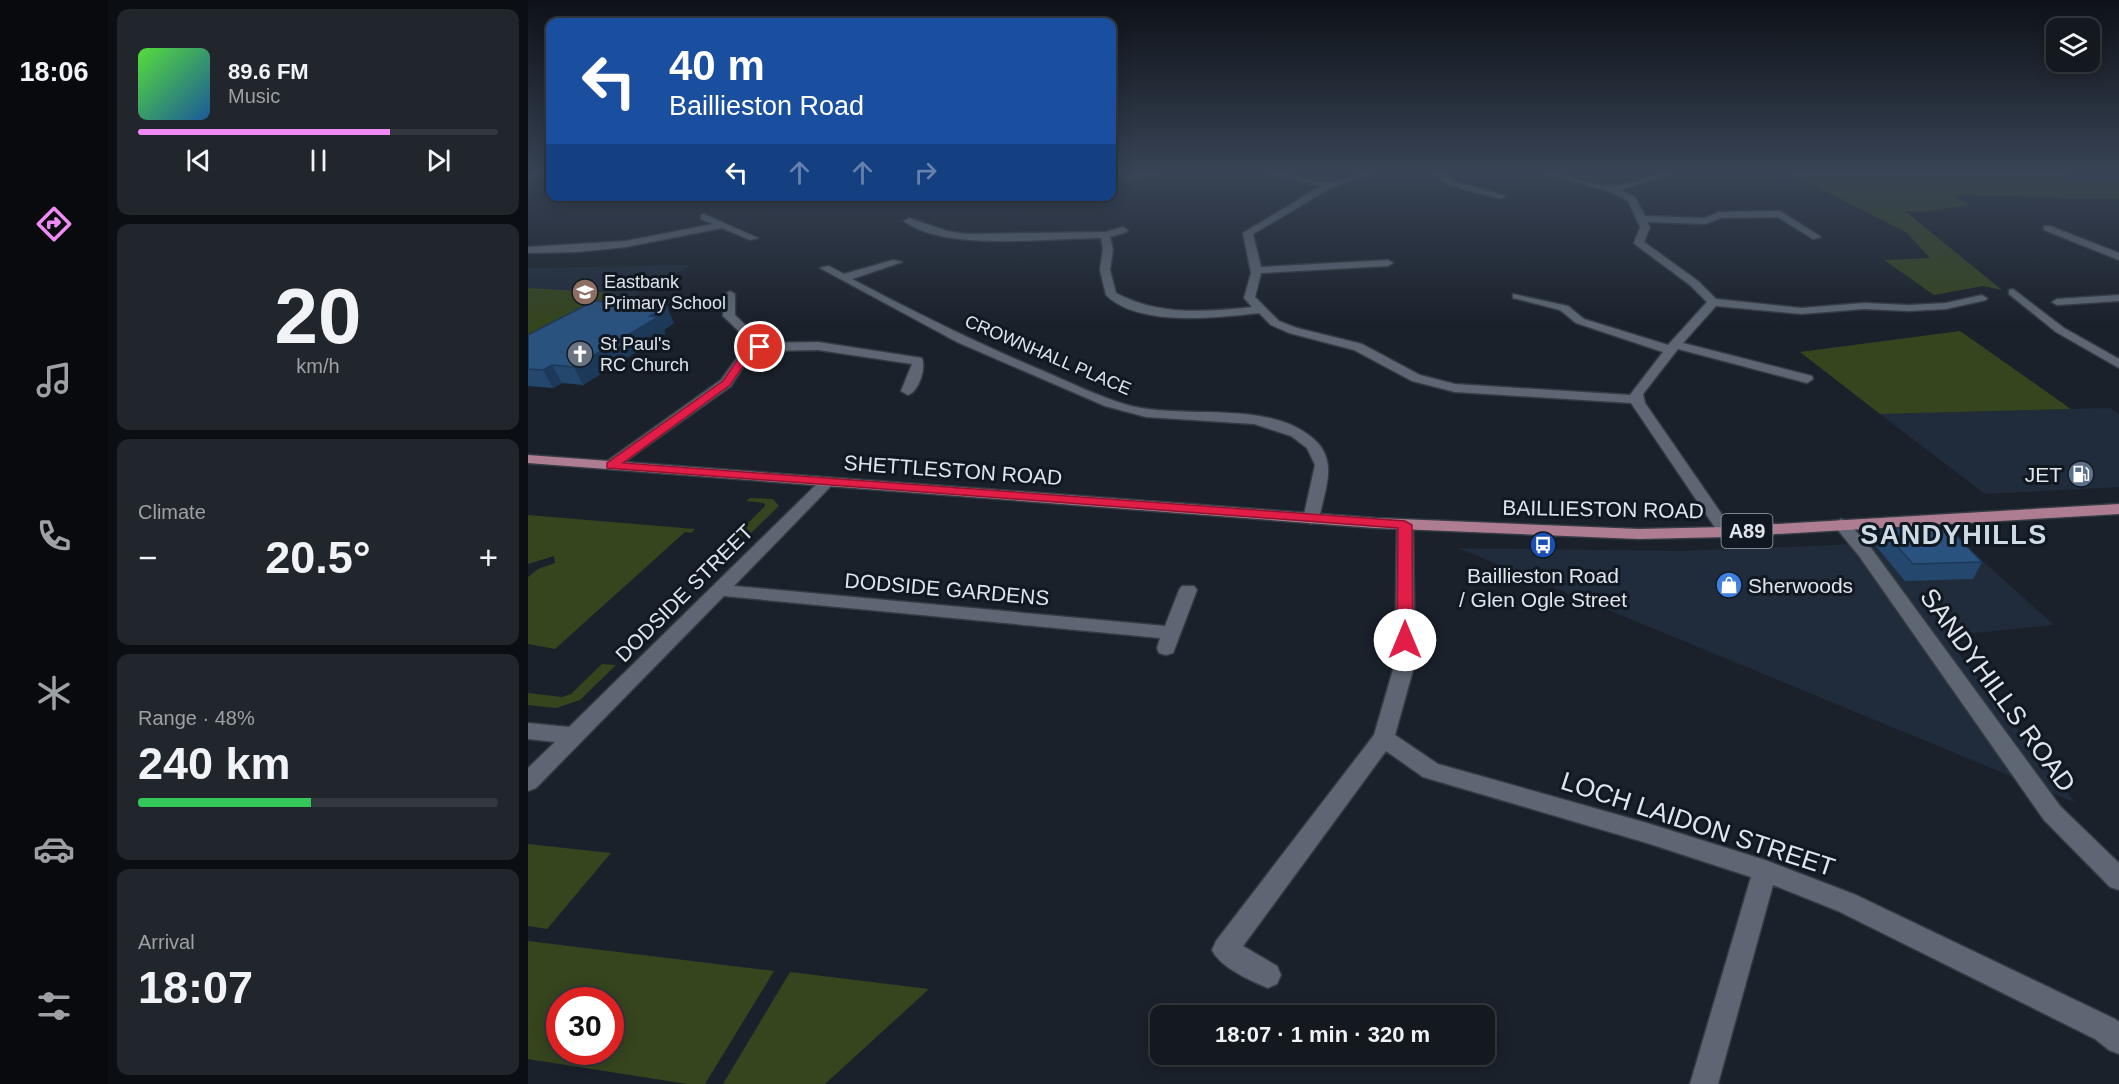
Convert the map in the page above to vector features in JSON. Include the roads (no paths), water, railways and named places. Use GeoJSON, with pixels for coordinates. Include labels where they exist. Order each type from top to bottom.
{"type":"FeatureCollection","features":[{"type":"Feature","properties":{"kind":"main road","name":"SHETTLESTON ROAD"},"geometry":{"type":"LineString","coordinates":[[528,459],[1375,523]]}},
{"type":"Feature","properties":{"kind":"main road","name":"BAILLIESTON ROAD"},"geometry":{"type":"LineString","coordinates":[[1375,523],[1639,534],[1726,532],[2119,509]]}},
{"type":"Feature","properties":{"kind":"street"},"geometry":{"type":"LineString","coordinates":[[719,224],[753,238]]}},
{"type":"Feature","properties":{"kind":"street"},"geometry":{"type":"LineString","coordinates":[[914,224],[943,233],[966,237],[1005,239],[1105,235],[1123,230]]}},
{"type":"Feature","properties":{"kind":"street"},"geometry":{"type":"LineString","coordinates":[[1264,224],[1248,233],[1257,270],[1257,281],[1249,298],[1259,310],[1275,322],[1293,331],[1358,347],[1416,378],[1455,388],[1637,399]]}},
{"type":"Feature","properties":{"kind":"street"},"geometry":{"type":"LineString","coordinates":[[1644,224],[1645,227],[1640,243],[1694,283],[1713,302],[1801,311],[1864,306],[1908,309],[1946,306],[1982,298]]}},
{"type":"Feature","properties":{"kind":"street"},"geometry":{"type":"LineString","coordinates":[[1795,224],[1816,237]]}},
{"type":"Feature","properties":{"kind":"street"},"geometry":{"type":"LineString","coordinates":[[528,250],[624,245],[670,238],[722,225]]}},
{"type":"Feature","properties":{"kind":"street"},"geometry":{"type":"LineString","coordinates":[[2047,228],[2119,257]]}},
{"type":"Feature","properties":{"kind":"street"},"geometry":{"type":"LineString","coordinates":[[1105,235],[1108,249],[1105,270],[1111,295],[1128,305],[1168,315],[1221,314],[1259,310]]}},
{"type":"Feature","properties":{"kind":"street"},"geometry":{"type":"LineString","coordinates":[[843,278],[897,262]]}},
{"type":"Feature","properties":{"kind":"street"},"geometry":{"type":"LineString","coordinates":[[1257,270],[1388,263]]}},
{"type":"Feature","properties":{"kind":"street","name":"CROWNHALL PLACE"},"geometry":{"type":"LineString","coordinates":[[825,268],[994,356],[1106,403],[1132,411],[1163,415],[1246,419],[1294,432],[1310,442],[1320,456],[1322,465],[1311,519]]}},
{"type":"Feature","properties":{"kind":"street"},"geometry":{"type":"LineString","coordinates":[[2013,292],[2060,330],[2119,364]]}},
{"type":"Feature","properties":{"kind":"street"},"geometry":{"type":"LineString","coordinates":[[730,294],[729,316],[757,341],[760,347]]}},
{"type":"Feature","properties":{"kind":"street"},"geometry":{"type":"LineString","coordinates":[[1517,296],[1564,308],[1580,321],[1807,380]]}},
{"type":"Feature","properties":{"kind":"street"},"geometry":{"type":"LineString","coordinates":[[2057,302],[2119,298]]}},
{"type":"Feature","properties":{"kind":"street"},"geometry":{"type":"LineString","coordinates":[[1713,302],[1636,394],[1637,399],[1726,532]]}},
{"type":"Feature","properties":{"kind":"street"},"geometry":{"type":"LineString","coordinates":[[611,465],[726,383],[741,361],[760,347],[818,346],[918,361],[908,391]]}},
{"type":"Feature","properties":{"kind":"street","name":"DODSIDE STREET"},"geometry":{"type":"LineString","coordinates":[[528,782],[827,482]]}},
{"type":"Feature","properties":{"kind":"street","name":"SANDYHILLS ROAD"},"geometry":{"type":"LineString","coordinates":[[1841,524],[1865,552],[2052,813],[2119,879]]}},
{"type":"Feature","properties":{"kind":"street"},"geometry":{"type":"LineString","coordinates":[[1268,975],[1226,950],[1384,738],[1405,663],[1405,525]]}},
{"type":"Feature","properties":{"kind":"street","name":"DODSIDE GARDENS"},"geometry":{"type":"LineString","coordinates":[[718,590],[1169,640],[1188,590]]}},
{"type":"Feature","properties":{"kind":"street"},"geometry":{"type":"LineString","coordinates":[[528,731],[574,736]]}},
{"type":"Feature","properties":{"kind":"street","name":"LOCH LAIDON STREET"},"geometry":{"type":"LineString","coordinates":[[1384,738],[1431,771],[1647,833],[1765,871],[1847,903],[2105,1029],[2119,1040]]}},
{"type":"Feature","properties":{"kind":"street"},"geometry":{"type":"LineString","coordinates":[[1704,1084],[1765,871]]}},
{"type":"Feature","properties":{"kind":"place","name":"Eastbank Primary School"},"geometry":{"type":"Point","coordinates":[585,292]}},
{"type":"Feature","properties":{"kind":"place","name":"St Paul's RC Church"},"geometry":{"type":"Point","coordinates":[580,354]}},
{"type":"Feature","properties":{"kind":"place","name":"JET"},"geometry":{"type":"Point","coordinates":[2081,474]}},
{"type":"Feature","properties":{"kind":"place","name":"Baillieston Road / Glen Ogle Street"},"geometry":{"type":"Point","coordinates":[1543,545]}},
{"type":"Feature","properties":{"kind":"place","name":"Sherwoods"},"geometry":{"type":"Point","coordinates":[1729,585]}},
{"type":"Feature","properties":{"kind":"district","name":"SANDYHILLS"},"geometry":{"type":"Point","coordinates":[1954,535]}}]}
